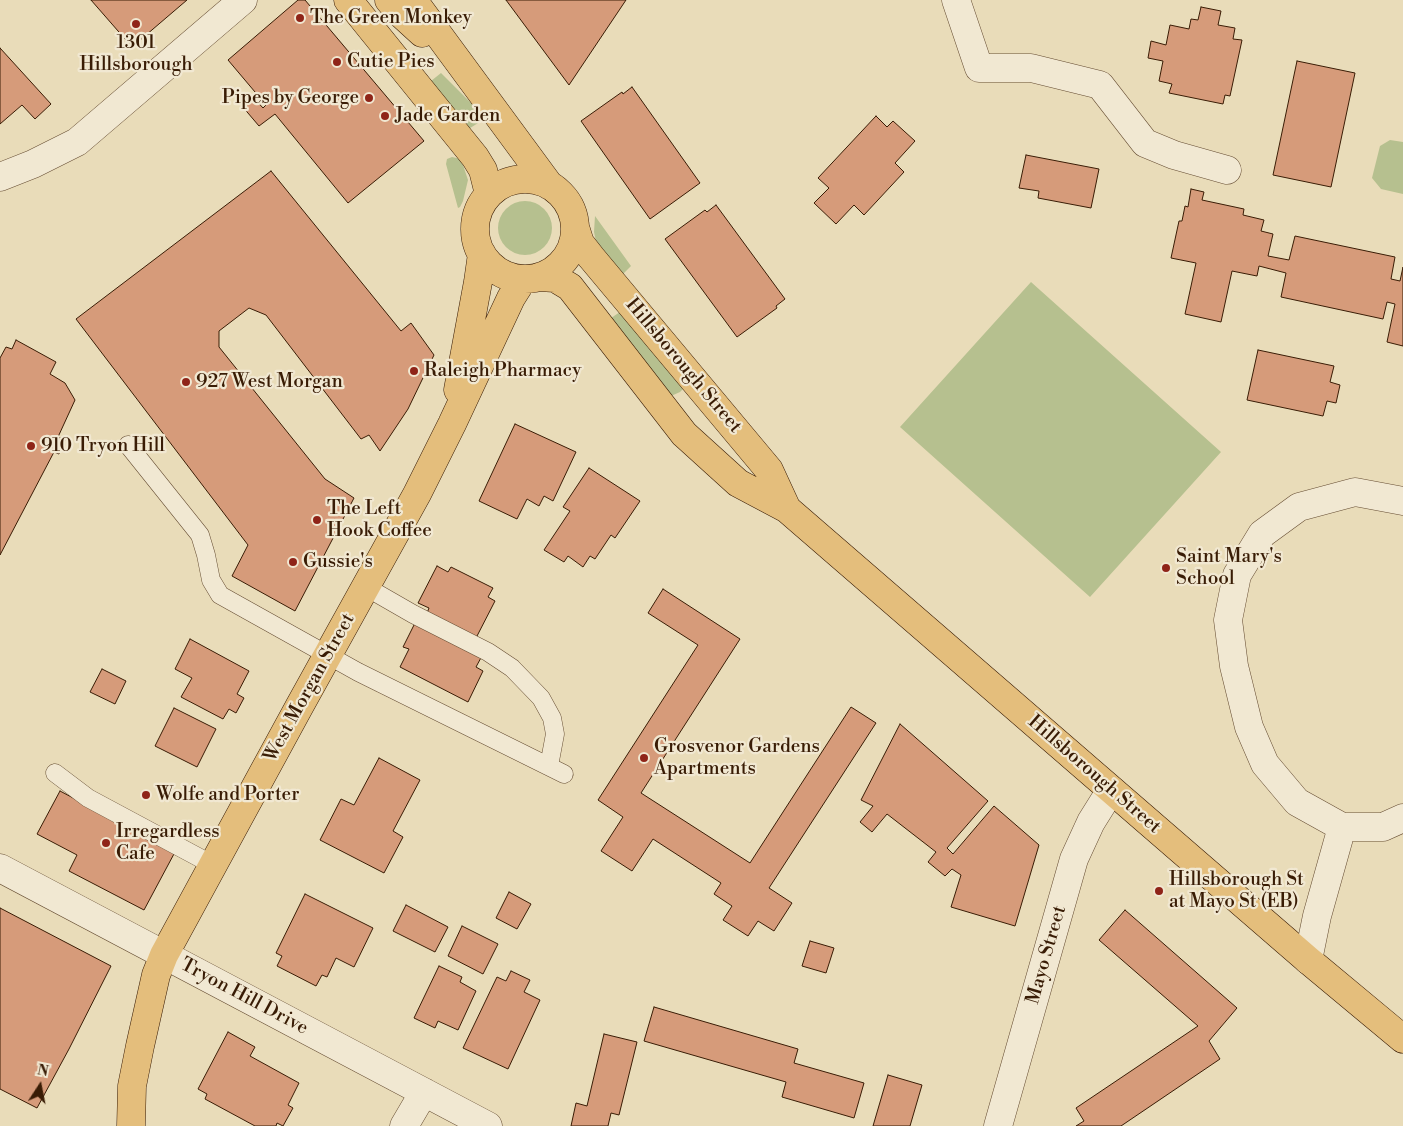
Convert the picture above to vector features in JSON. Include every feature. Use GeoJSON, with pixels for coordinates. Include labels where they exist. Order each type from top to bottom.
{"type":"FeatureCollection","features":[{"type":"Feature","properties":{"kind":"main road"},"geometry":{"type":"LineString","coordinates":[[348,0],[475,157],[483,170],[489,194]]}},
{"type":"Feature","properties":{"kind":"main road"},"geometry":{"type":"LineString","coordinates":[[388,0],[398,12],[463,68]]}},
{"type":"Feature","properties":{"kind":"main road"},"geometry":{"type":"LineString","coordinates":[[412,0],[550,186],[563,197],[572,210],[575,227],[573,243],[565,258],[554,270],[531,278],[506,276],[492,267],[477,244],[475,232],[476,218],[481,205],[489,194],[502,184],[518,180],[535,180],[550,186]]}},
{"type":"Feature","properties":{"kind":"main road","name":"Hillsborough Street"},"geometry":{"type":"LineString","coordinates":[[575,227],[580,243],[591,258],[769,470],[787,509]]}},
{"type":"Feature","properties":{"kind":"main road","name":"West Morgan Street"},"geometry":{"type":"LineString","coordinates":[[452,424],[482,254]]}},
{"type":"Feature","properties":{"kind":"main road","name":"Hillsborough Street"},"geometry":{"type":"LineString","coordinates":[[531,278],[555,278],[570,288],[684,434],[738,483],[787,509],[1308,960],[1403,1039]]}},
{"type":"Feature","properties":{"kind":"main road","name":"West Morgan Street"},"geometry":{"type":"LineString","coordinates":[[128,1126],[132,1086],[140,1046],[156,976],[164,955],[417,494],[511,298],[531,278]]}},
{"type":"Feature","properties":{"kind":"street"},"geometry":{"type":"LineString","coordinates":[[0,177],[33,164],[77,142],[243,0]]}},
{"type":"Feature","properties":{"kind":"street"},"geometry":{"type":"LineString","coordinates":[[956,0],[979,68],[1031,68],[1100,85],[1144,144],[1174,155],[1227,170]]}},
{"type":"Feature","properties":{"kind":"street"},"geometry":{"type":"LineString","coordinates":[[1403,501],[1355,492],[1299,507],[1262,534],[1237,575],[1228,620],[1234,666],[1249,726],[1265,764],[1297,802],[1342,827],[1383,827],[1403,818]]}},
{"type":"Feature","properties":{"kind":"street","name":"Mayo Street"},"geometry":{"type":"LineString","coordinates":[[998,1126],[1074,859],[1091,822],[1111,790]]}},
{"type":"Feature","properties":{"kind":"street"},"geometry":{"type":"LineString","coordinates":[[1308,960],[1342,827]]}},
{"type":"Feature","properties":{"kind":"street","name":"Tryon Hill Drive"},"geometry":{"type":"LineString","coordinates":[[0,868],[488,1126]]}},
{"type":"Feature","properties":{"kind":"street"},"geometry":{"type":"LineString","coordinates":[[404,1126],[424,1092]]}},
{"type":"Feature","properties":{"kind":"lane"},"geometry":{"type":"LineString","coordinates":[[128,446],[200,535],[206,554],[210,580],[220,595],[327,655],[556,770],[555,734],[552,718],[541,698],[512,668],[488,652],[366,587]]}},
{"type":"Feature","properties":{"kind":"lane"},"geometry":{"type":"LineString","coordinates":[[55,773],[88,798],[213,865]]}},
{"type":"Feature","properties":{"kind":"green space"},"geometry":{"type":"Polygon","coordinates":[[[441,73],[486,118],[467,130],[431,81],[441,73]]]}},
{"type":"Feature","properties":{"kind":"green space"},"geometry":{"type":"Polygon","coordinates":[[[1390,140],[1403,142],[1403,194],[1381,189],[1372,178],[1380,146],[1390,140]]]}},
{"type":"Feature","properties":{"kind":"green space"},"geometry":{"type":"Polygon","coordinates":[[[452,157],[461,159],[468,180],[463,201],[458,208],[446,164],[447,159],[452,157]]]}},
{"type":"Feature","properties":{"kind":"green space"},"geometry":{"type":"Polygon","coordinates":[[[520,201],[530,201],[540,205],[548,213],[552,228],[548,243],[540,251],[530,255],[520,255],[510,251],[502,243],[498,233],[498,223],[502,213],[510,205],[520,201]]]}},
{"type":"Feature","properties":{"kind":"green space"},"geometry":{"type":"Polygon","coordinates":[[[595,216],[631,266],[621,276],[597,246],[594,232],[595,216]]]}},
{"type":"Feature","properties":{"kind":"green space"},"geometry":{"type":"Polygon","coordinates":[[[1031,282],[1221,452],[1090,597],[900,427],[1031,282]]]}},
{"type":"Feature","properties":{"kind":"green space"},"geometry":{"type":"Polygon","coordinates":[[[623,310],[684,388],[680,392],[671,396],[611,318],[623,310]]]}},
{"type":"Feature","properties":{"kind":"building","name":"1301 Hillsborough"},"geometry":{"type":"Polygon","coordinates":[[[91,0],[187,0],[132,47],[91,0]]]}},
{"type":"Feature","properties":{"kind":"building"},"geometry":{"type":"Polygon","coordinates":[[[298,0],[305,0],[424,141],[348,203],[275,114],[259,126],[242,106],[253,97],[263,108],[266,105],[228,60],[298,0]]]}},
{"type":"Feature","properties":{"kind":"building"},"geometry":{"type":"Polygon","coordinates":[[[506,0],[626,0],[569,85],[506,0]]]}},
{"type":"Feature","properties":{"kind":"building"},"geometry":{"type":"Polygon","coordinates":[[[1201,7],[1221,11],[1218,25],[1235,28],[1233,39],[1242,40],[1230,96],[1225,95],[1223,104],[1169,93],[1172,84],[1159,81],[1163,61],[1148,58],[1151,41],[1166,45],[1170,25],[1189,29],[1191,19],[1198,20],[1201,7]]]}},
{"type":"Feature","properties":{"kind":"building"},"geometry":{"type":"Polygon","coordinates":[[[0,48],[51,104],[35,119],[22,105],[0,124],[0,48]]]}},
{"type":"Feature","properties":{"kind":"building"},"geometry":{"type":"Polygon","coordinates":[[[1297,61],[1355,73],[1331,187],[1273,175],[1297,61]]]}},
{"type":"Feature","properties":{"kind":"building"},"geometry":{"type":"Polygon","coordinates":[[[632,87],[700,183],[650,219],[581,121],[632,87]]]}},
{"type":"Feature","properties":{"kind":"building"},"geometry":{"type":"Polygon","coordinates":[[[876,116],[887,127],[893,121],[915,141],[895,163],[904,172],[864,215],[854,205],[836,224],[814,203],[829,188],[818,178],[876,116]]]}},
{"type":"Feature","properties":{"kind":"building"},"geometry":{"type":"Polygon","coordinates":[[[1026,155],[1099,169],[1091,208],[1038,198],[1039,191],[1019,188],[1026,155]]]}},
{"type":"Feature","properties":{"kind":"building","name":"927 West Morgan"},"geometry":{"type":"Polygon","coordinates":[[[271,171],[401,331],[411,323],[434,355],[408,409],[380,451],[369,435],[361,439],[266,315],[249,308],[219,331],[219,347],[325,479],[354,498],[295,611],[232,576],[248,545],[76,319],[271,171]]]}},
{"type":"Feature","properties":{"kind":"building"},"geometry":{"type":"Polygon","coordinates":[[[1191,189],[1204,192],[1202,200],[1244,209],[1243,215],[1264,220],[1261,231],[1273,234],[1268,256],[1289,260],[1295,236],[1395,257],[1391,279],[1400,281],[1403,267],[1403,346],[1387,342],[1395,304],[1387,302],[1383,319],[1281,297],[1286,273],[1259,266],[1257,276],[1232,271],[1221,322],[1185,314],[1196,263],[1171,258],[1179,221],[1182,221],[1185,206],[1188,207],[1191,189]]]}},
{"type":"Feature","properties":{"kind":"building"},"geometry":{"type":"Polygon","coordinates":[[[716,205],[785,299],[776,306],[777,308],[737,337],[665,239],[705,210],[707,212],[716,205]]]}},
{"type":"Feature","properties":{"kind":"building","name":"910 Tryon Hill"},"geometry":{"type":"Polygon","coordinates":[[[16,340],[56,362],[50,374],[65,383],[75,400],[58,437],[65,440],[59,454],[54,452],[0,555],[0,358],[6,347],[12,349],[16,340]]]}},
{"type":"Feature","properties":{"kind":"building"},"geometry":{"type":"Polygon","coordinates":[[[1258,350],[1334,366],[1330,382],[1340,385],[1336,403],[1327,401],[1323,416],[1247,400],[1258,350]]]}},
{"type":"Feature","properties":{"kind":"building"},"geometry":{"type":"Polygon","coordinates":[[[515,424],[576,452],[553,501],[544,496],[539,506],[527,499],[517,519],[479,501],[515,424]]]}},
{"type":"Feature","properties":{"kind":"building"},"geometry":{"type":"Polygon","coordinates":[[[589,468],[640,501],[615,538],[611,535],[595,559],[590,556],[583,567],[568,556],[564,562],[544,550],[570,511],[563,507],[589,468]]]}},
{"type":"Feature","properties":{"kind":"building"},"geometry":{"type":"Polygon","coordinates":[[[437,566],[448,572],[451,567],[493,588],[488,597],[495,601],[476,638],[427,613],[429,608],[418,603],[437,566]]]}},
{"type":"Feature","properties":{"kind":"building","name":"Grosvenor Gardens Apartments"},"geometry":{"type":"Polygon","coordinates":[[[663,589],[740,639],[641,793],[750,863],[851,707],[876,723],[769,888],[792,903],[774,931],[758,921],[748,936],[723,920],[732,906],[714,894],[721,883],[653,839],[632,871],[601,851],[623,817],[598,800],[698,645],[648,613],[663,589]]]}},
{"type":"Feature","properties":{"kind":"building"},"geometry":{"type":"Polygon","coordinates":[[[416,621],[483,654],[476,667],[483,671],[468,702],[400,667],[409,649],[403,647],[416,621]]]}},
{"type":"Feature","properties":{"kind":"building"},"geometry":{"type":"Polygon","coordinates":[[[190,639],[249,671],[237,694],[244,698],[236,713],[229,709],[223,719],[181,697],[192,678],[175,669],[190,639]]]}},
{"type":"Feature","properties":{"kind":"building"},"geometry":{"type":"Polygon","coordinates":[[[102,669],[126,681],[115,704],[90,692],[102,669]]]}},
{"type":"Feature","properties":{"kind":"building"},"geometry":{"type":"Polygon","coordinates":[[[174,708],[216,729],[197,767],[155,746],[174,708]]]}},
{"type":"Feature","properties":{"kind":"building"},"geometry":{"type":"Polygon","coordinates":[[[900,724],[988,801],[947,848],[953,854],[994,806],[1039,845],[1015,926],[951,907],[961,875],[952,869],[945,876],[928,862],[936,852],[887,814],[872,832],[860,822],[873,806],[861,800],[900,724]]]}},
{"type":"Feature","properties":{"kind":"building"},"geometry":{"type":"Polygon","coordinates":[[[379,758],[420,780],[393,831],[403,837],[384,873],[320,840],[341,799],[354,805],[379,758]]]}},
{"type":"Feature","properties":{"kind":"building","name":"Irregardless Cafe"},"geometry":{"type":"Polygon","coordinates":[[[60,791],[175,852],[144,910],[69,871],[77,855],[37,834],[60,791]]]}},
{"type":"Feature","properties":{"kind":"building"},"geometry":{"type":"Polygon","coordinates":[[[509,892],[531,904],[517,929],[496,918],[509,892]]]}},
{"type":"Feature","properties":{"kind":"building"},"geometry":{"type":"Polygon","coordinates":[[[305,894],[373,928],[354,967],[336,958],[327,977],[322,975],[316,986],[277,966],[282,956],[276,953],[305,894]]]}},
{"type":"Feature","properties":{"kind":"building"},"geometry":{"type":"Polygon","coordinates":[[[406,905],[448,927],[435,952],[393,931],[406,905]]]}},
{"type":"Feature","properties":{"kind":"building"},"geometry":{"type":"Polygon","coordinates":[[[0,908],[111,966],[37,1108],[0,1089],[0,908]]]}},
{"type":"Feature","properties":{"kind":"building"},"geometry":{"type":"Polygon","coordinates":[[[1125,910],[1237,1008],[1209,1041],[1220,1059],[1121,1126],[1076,1126],[1084,1121],[1076,1108],[1198,1026],[1099,940],[1125,910]]]}},
{"type":"Feature","properties":{"kind":"building"},"geometry":{"type":"Polygon","coordinates":[[[462,926],[498,944],[483,974],[448,956],[462,926]]]}},
{"type":"Feature","properties":{"kind":"building"},"geometry":{"type":"Polygon","coordinates":[[[810,941],[834,948],[826,973],[802,966],[810,941]]]}},
{"type":"Feature","properties":{"kind":"building"},"geometry":{"type":"Polygon","coordinates":[[[439,966],[462,977],[460,982],[476,991],[458,1030],[438,1021],[435,1028],[414,1018],[439,966]]]}},
{"type":"Feature","properties":{"kind":"building"},"geometry":{"type":"Polygon","coordinates":[[[511,971],[530,980],[524,992],[540,1000],[508,1069],[463,1048],[497,977],[506,981],[511,971]]]}},
{"type":"Feature","properties":{"kind":"building"},"geometry":{"type":"Polygon","coordinates":[[[654,1007],[798,1049],[794,1063],[864,1083],[854,1118],[782,1097],[786,1082],[644,1041],[654,1007]]]}},
{"type":"Feature","properties":{"kind":"building"},"geometry":{"type":"Polygon","coordinates":[[[228,1032],[255,1047],[250,1056],[299,1083],[288,1105],[293,1108],[283,1126],[277,1123],[276,1126],[255,1126],[205,1099],[207,1094],[198,1089],[228,1032]]]}},
{"type":"Feature","properties":{"kind":"building"},"geometry":{"type":"Polygon","coordinates":[[[604,1034],[637,1042],[619,1115],[611,1113],[608,1126],[571,1126],[576,1103],[587,1106],[604,1034]]]}},
{"type":"Feature","properties":{"kind":"building"},"geometry":{"type":"Polygon","coordinates":[[[888,1075],[922,1085],[910,1126],[873,1126],[888,1075]]]}},
{"type":"Feature","properties":{"kind":"place","name":"The Green Monkey"},"geometry":{"type":"Point","coordinates":[300,18]}},
{"type":"Feature","properties":{"kind":"place","name":"1301 Hillsborough"},"geometry":{"type":"Point","coordinates":[136,24]}},
{"type":"Feature","properties":{"kind":"place","name":"Cutie Pies"},"geometry":{"type":"Point","coordinates":[337,62]}},
{"type":"Feature","properties":{"kind":"place","name":"Pipes by George"},"geometry":{"type":"Point","coordinates":[369,98]}},
{"type":"Feature","properties":{"kind":"place","name":"Jade Garden"},"geometry":{"type":"Point","coordinates":[385,116]}},
{"type":"Feature","properties":{"kind":"place","name":"Raleigh Pharmacy"},"geometry":{"type":"Point","coordinates":[414,371]}},
{"type":"Feature","properties":{"kind":"place","name":"927 West Morgan"},"geometry":{"type":"Point","coordinates":[186,382]}},
{"type":"Feature","properties":{"kind":"place","name":"910 Tryon Hill"},"geometry":{"type":"Point","coordinates":[31,446]}},
{"type":"Feature","properties":{"kind":"place","name":"The Left Hook Coffee"},"geometry":{"type":"Point","coordinates":[317,520]}},
{"type":"Feature","properties":{"kind":"place","name":"Gussie's"},"geometry":{"type":"Point","coordinates":[293,562]}},
{"type":"Feature","properties":{"kind":"place","name":"Saint Mary's School"},"geometry":{"type":"Point","coordinates":[1166,568]}},
{"type":"Feature","properties":{"kind":"place","name":"Grosvenor Gardens Apartments"},"geometry":{"type":"Point","coordinates":[644,758]}},
{"type":"Feature","properties":{"kind":"place","name":"Wolfe and Porter"},"geometry":{"type":"Point","coordinates":[146,795]}},
{"type":"Feature","properties":{"kind":"place","name":"Irregardless Cafe"},"geometry":{"type":"Point","coordinates":[106,843]}},
{"type":"Feature","properties":{"kind":"place","name":"Hillsborough St at Mayo St (EB)"},"geometry":{"type":"Point","coordinates":[1159,891]}}]}
